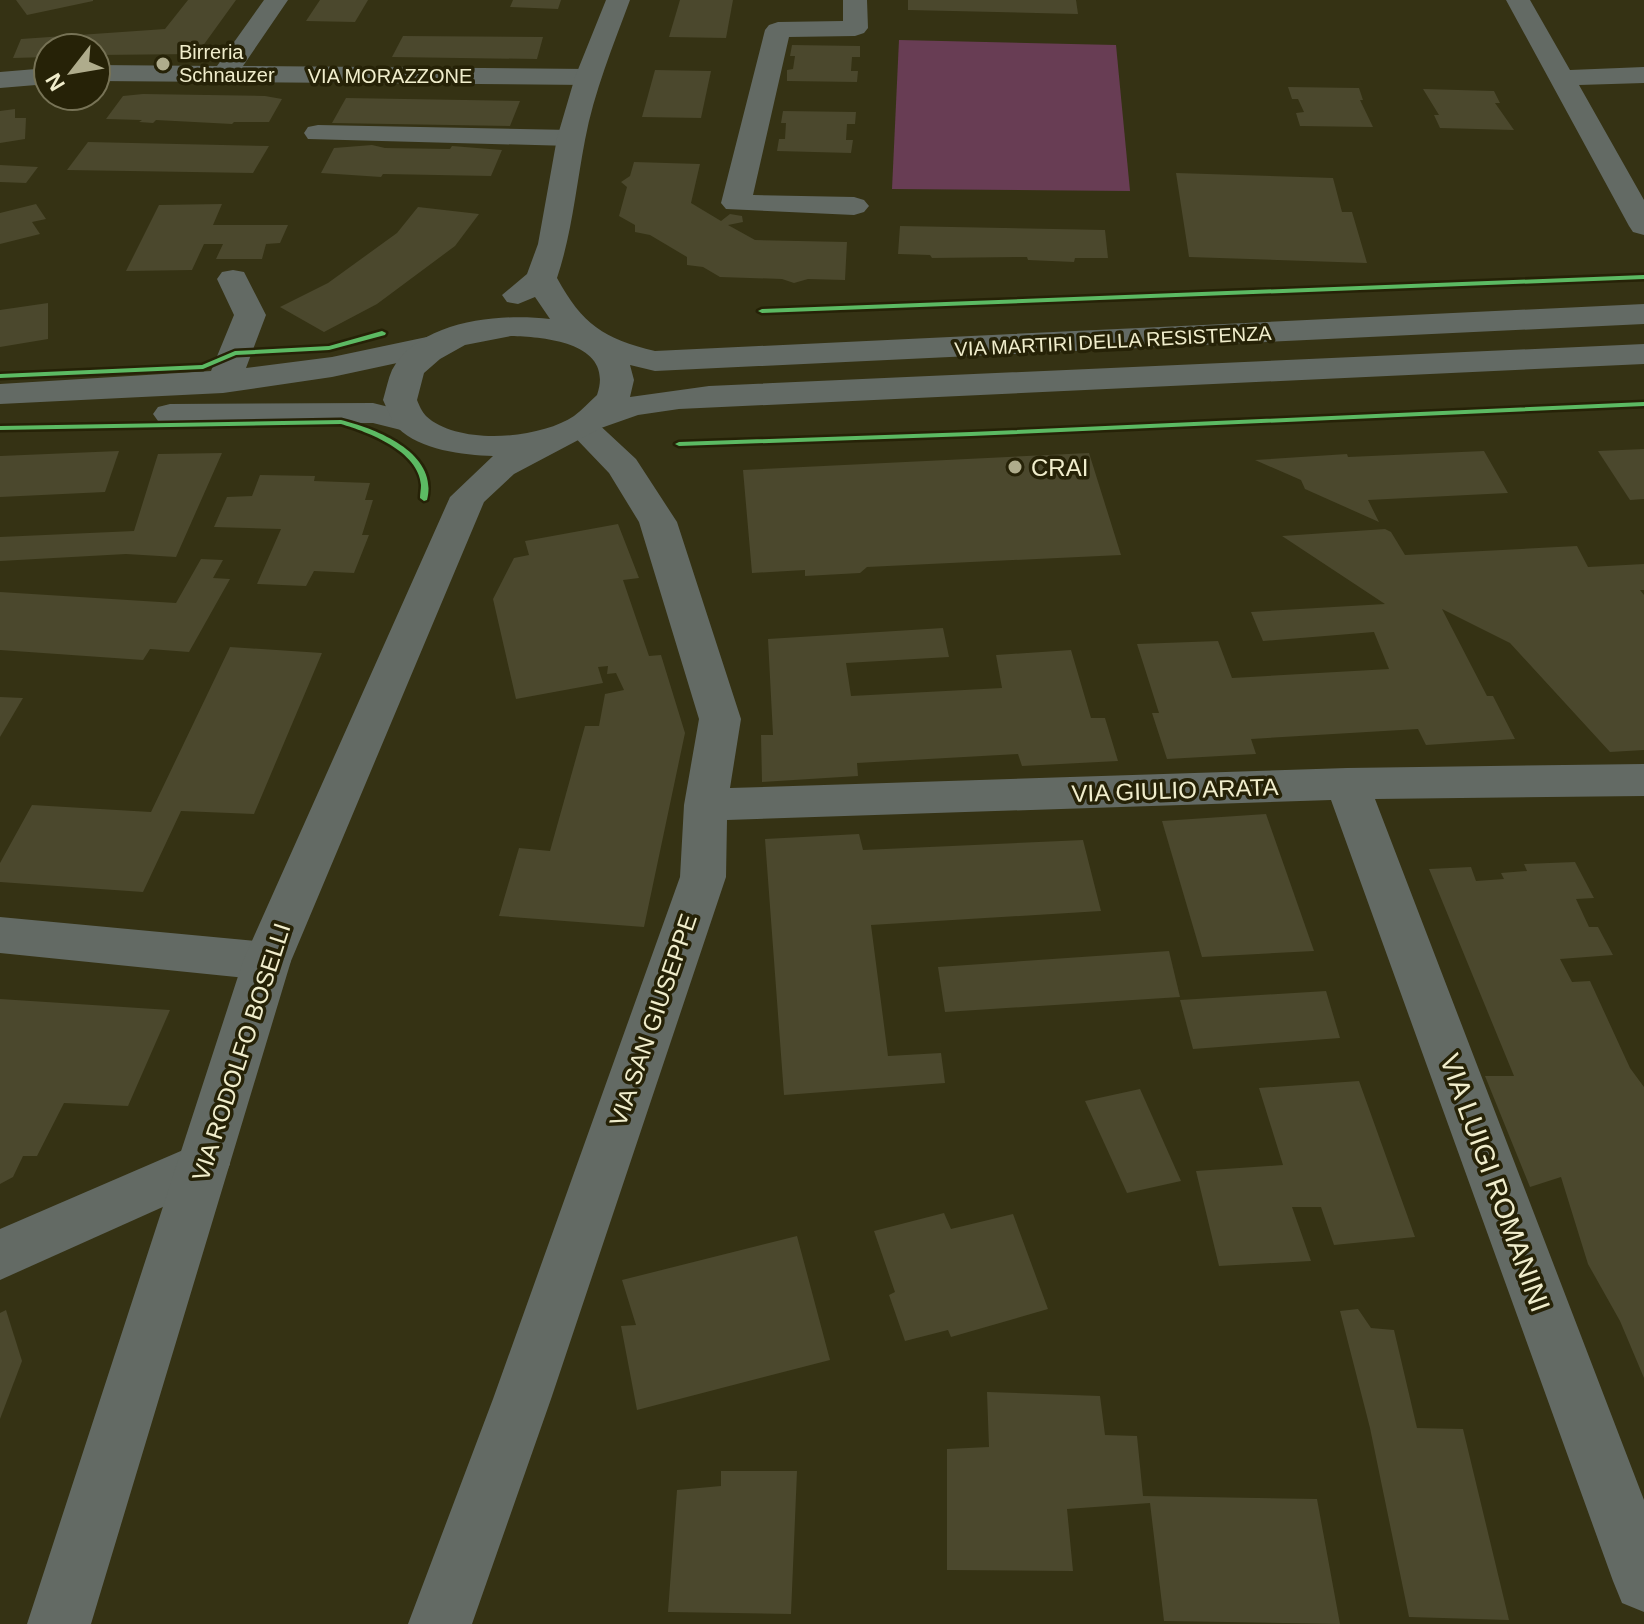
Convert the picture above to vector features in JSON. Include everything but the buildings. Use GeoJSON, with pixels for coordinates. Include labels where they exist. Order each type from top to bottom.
{"type":"FeatureCollection","features":[{"type":"Feature","properties":{"kind":"street"},"geometry":{"type":"LineString","coordinates":[[223,76],[276,0]]}},
{"type":"Feature","properties":{"kind":"street"},"geometry":{"type":"LineString","coordinates":[[468,497],[445,452],[404,410],[400,396],[402,382],[417,362],[541,278],[553,244],[571,138],[588,77],[618,0]]}},
{"type":"Feature","properties":{"kind":"street"},"geometry":{"type":"LineString","coordinates":[[854,206],[736,203],[778,30],[855,28],[855,0]]}},
{"type":"Feature","properties":{"kind":"street"},"geometry":{"type":"LineString","coordinates":[[1518,0],[1644,226]]}},
{"type":"Feature","properties":{"kind":"street","name":"VIA MORAZZONE"},"geometry":{"type":"LineString","coordinates":[[112,73],[588,77]]}},
{"type":"Feature","properties":{"kind":"street"},"geometry":{"type":"LineString","coordinates":[[1562,78],[1644,75]]}},
{"type":"Feature","properties":{"kind":"street"},"geometry":{"type":"LineString","coordinates":[[0,80],[32,77]]}},
{"type":"Feature","properties":{"kind":"street"},"geometry":{"type":"LineString","coordinates":[[318,133],[571,138]]}},
{"type":"Feature","properties":{"kind":"street"},"geometry":{"type":"LineString","coordinates":[[0,417],[373,413],[420,427],[458,444],[500,448],[526,446],[579,428],[615,394],[618,380],[607,354],[585,339],[557,307],[541,278]]}},
{"type":"Feature","properties":{"kind":"street"},"geometry":{"type":"LineString","coordinates":[[223,383],[250,315],[233,279]]}},
{"type":"Feature","properties":{"kind":"street","name":"VIA MARTIRI DELLA RESISTENZA"},"geometry":{"type":"LineString","coordinates":[[585,339],[624,354],[655,361],[681,361],[1644,314]]}},
{"type":"Feature","properties":{"kind":"street"},"geometry":{"type":"LineString","coordinates":[[0,394],[223,383],[381,361],[511,326],[535,327],[585,339]]}},
{"type":"Feature","properties":{"kind":"street"},"geometry":{"type":"LineString","coordinates":[[1254,334],[1270,371]]}},
{"type":"Feature","properties":{"kind":"street","name":"VIA MARTIRI DELLA RESISTENZA"},"geometry":{"type":"LineString","coordinates":[[579,428],[622,408],[686,397],[1644,354]]}},
{"type":"Feature","properties":{"kind":"street","name":"VIA RODOLFO BOSELLI"},"geometry":{"type":"LineString","coordinates":[[59,1624],[267,961],[468,497],[501,466],[579,428]]}},
{"type":"Feature","properties":{"kind":"street","name":"VIA SAN GIUSEPPE"},"geometry":{"type":"LineString","coordinates":[[440,1624],[522,1399],[703,877],[706,805],[720,719],[658,522],[623,467],[579,428]]}},
{"type":"Feature","properties":{"kind":"street","name":"VIA GIULIO ARATA"},"geometry":{"type":"LineString","coordinates":[[706,805],[1347,784],[1644,780]]}},
{"type":"Feature","properties":{"kind":"street","name":"VIA LUIGI ROMANINI"},"geometry":{"type":"LineString","coordinates":[[1347,784],[1644,1581]]}},
{"type":"Feature","properties":{"kind":"street"},"geometry":{"type":"LineString","coordinates":[[0,935],[267,961]]}},
{"type":"Feature","properties":{"kind":"street"},"geometry":{"type":"LineString","coordinates":[[0,1255],[204,1164]]}},
{"type":"Feature","properties":{"kind":"shaded area"},"geometry":{"type":"Polygon","coordinates":[[[899,40],[1116,45],[1130,191],[892,189],[899,40]]]}},
{"type":"Feature","properties":{"kind":"cycle path"},"geometry":{"type":"LineString","coordinates":[[762,311],[1644,277]]}},
{"type":"Feature","properties":{"kind":"cycle path"},"geometry":{"type":"LineString","coordinates":[[0,376],[203,367],[235,353],[329,348],[382,333]]}},
{"type":"Feature","properties":{"kind":"cycle path"},"geometry":{"type":"LineString","coordinates":[[679,444],[1644,404]]}},
{"type":"Feature","properties":{"kind":"cycle path"},"geometry":{"type":"LineString","coordinates":[[0,428],[341,422],[369,431],[399,447],[421,470],[425,483],[424,498]]}},
{"type":"Feature","properties":{"kind":"place","name":"Birreria Schnauzer"},"geometry":{"type":"Point","coordinates":[163,64]}},
{"type":"Feature","properties":{"kind":"place","name":"CRAI"},"geometry":{"type":"Point","coordinates":[1015,467]}}]}
